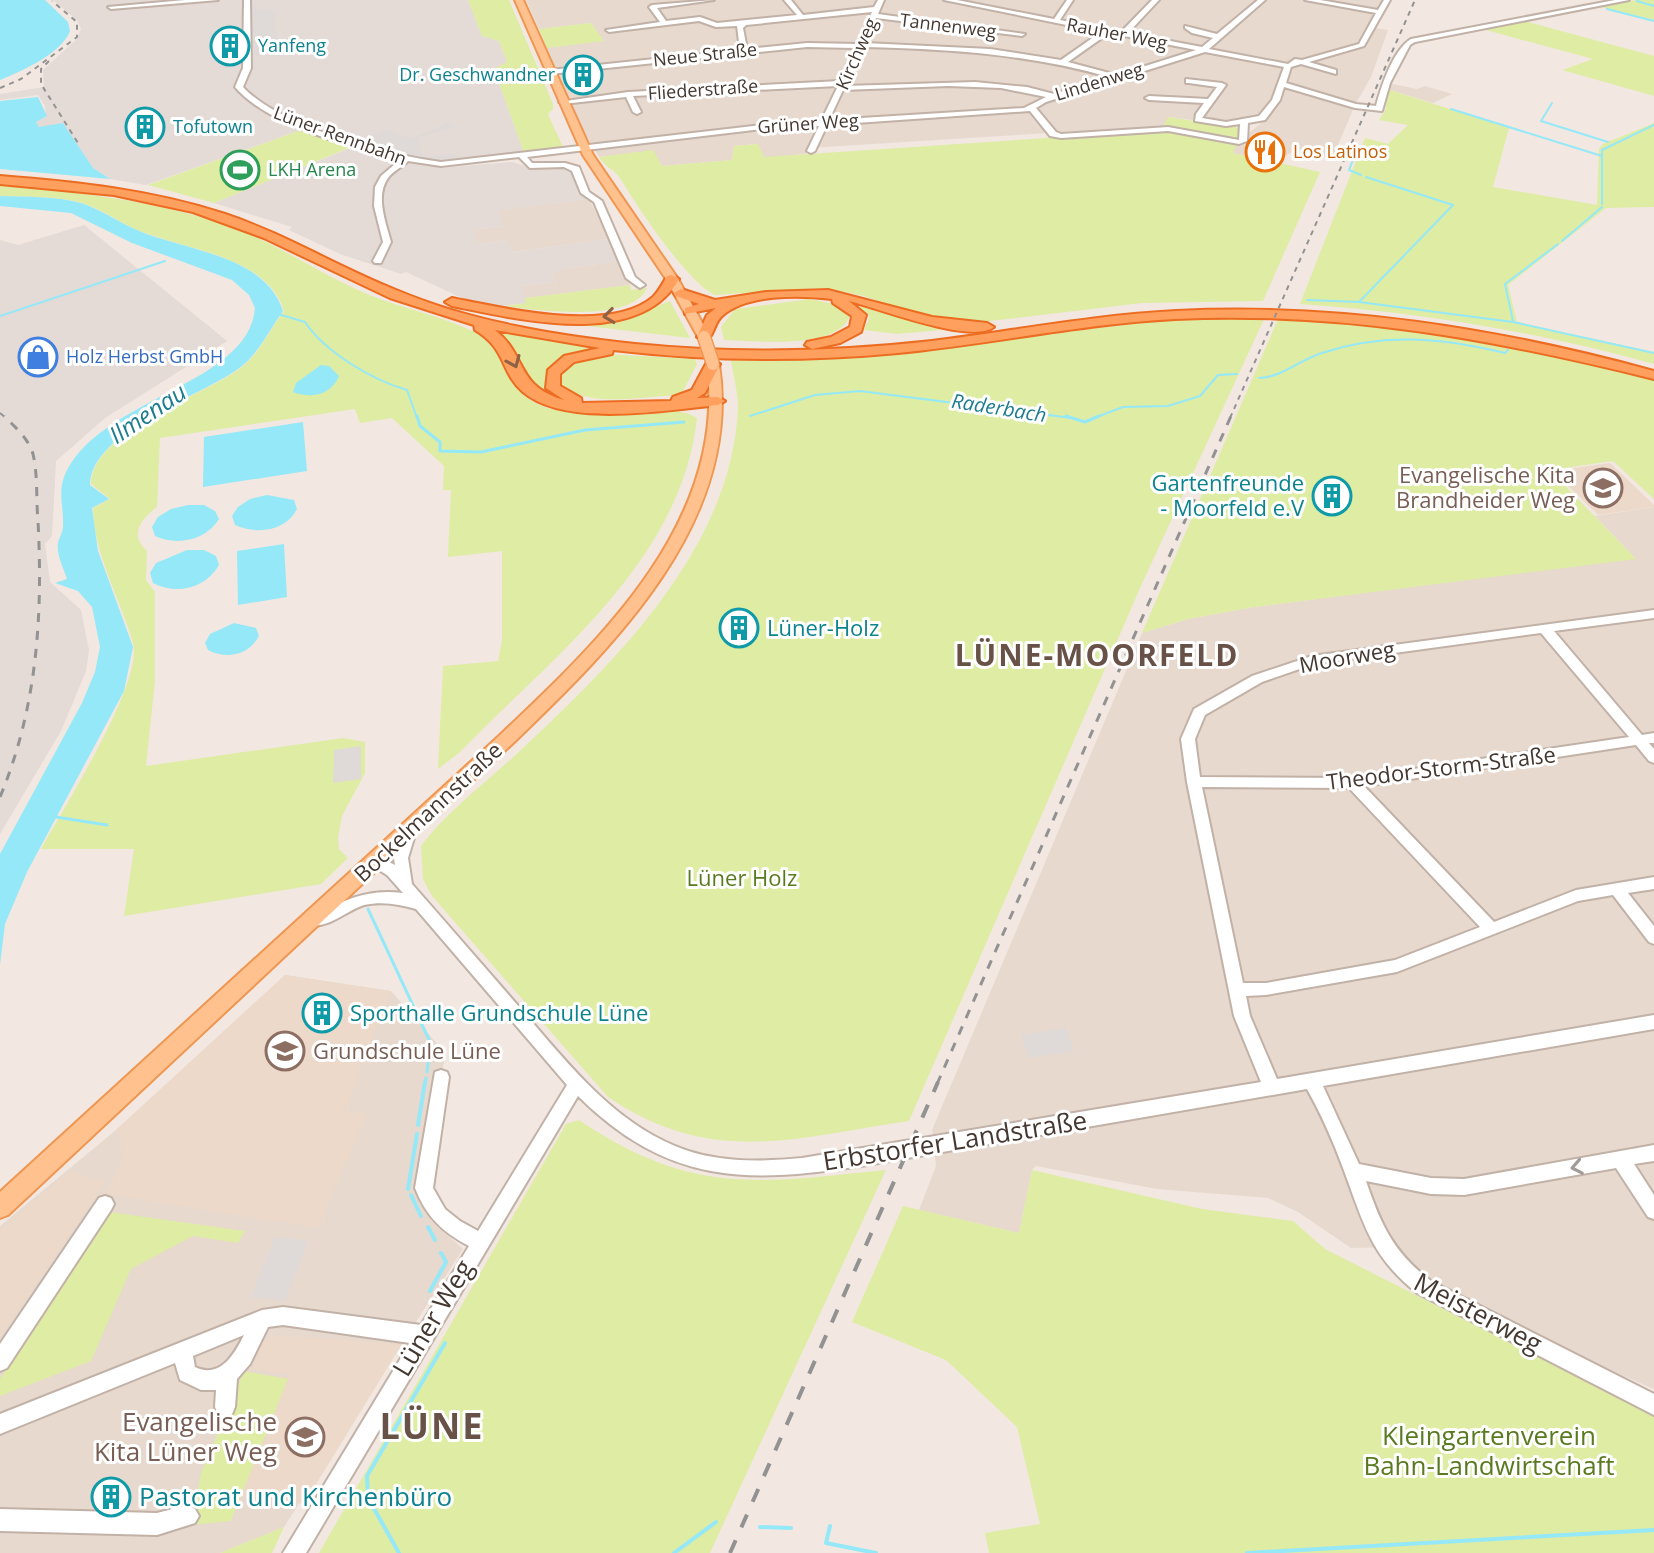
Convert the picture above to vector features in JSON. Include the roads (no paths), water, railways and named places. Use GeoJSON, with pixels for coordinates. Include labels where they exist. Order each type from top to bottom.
{"type":"FeatureCollection","features":[{"type":"Feature","properties":{"kind":"highway"},"geometry":{"type":"LineString","coordinates":[[0,178],[109,186],[202,205],[284,234],[410,293],[521,324],[603,338],[701,347],[801,348],[924,339],[1187,309],[1334,311],[1507,334],[1654,372]]}},
{"type":"Feature","properties":{"kind":"highway"},"geometry":{"type":"LineString","coordinates":[[0,178],[104,190],[211,213],[282,241],[364,283],[455,315],[547,336],[640,348],[730,354],[844,352],[928,345],[1132,318],[1273,314],[1377,320],[1461,331],[1654,372]]}},
{"type":"Feature","properties":{"kind":"highway"},"geometry":{"type":"LineString","coordinates":[[410,293],[505,312],[595,318],[628,313],[652,305],[672,279]]}},
{"type":"Feature","properties":{"kind":"highway"},"geometry":{"type":"LineString","coordinates":[[681,293],[716,304]]}},
{"type":"Feature","properties":{"kind":"highway"},"geometry":{"type":"LineString","coordinates":[[799,294],[844,302],[853,307],[860,322],[846,336],[801,348]]}},
{"type":"Feature","properties":{"kind":"highway"},"geometry":{"type":"LineString","coordinates":[[690,311],[716,304],[799,294],[846,296],[942,325],[1027,325]]}},
{"type":"Feature","properties":{"kind":"highway"},"geometry":{"type":"LineString","coordinates":[[704,337],[714,315],[740,302]]}},
{"type":"Feature","properties":{"kind":"highway"},"geometry":{"type":"LineString","coordinates":[[455,315],[503,342],[520,378],[537,396],[567,406],[718,401]]}},
{"type":"Feature","properties":{"kind":"highway"},"geometry":{"type":"LineString","coordinates":[[612,406],[566,398],[553,388],[553,373],[580,355],[640,348]]}},
{"type":"Feature","properties":{"kind":"highway"},"geometry":{"type":"LineString","coordinates":[[658,404],[698,393],[713,364]]}},
{"type":"Feature","properties":{"kind":"main road","name":"Bockelmannstraße"},"geometry":{"type":"LineString","coordinates":[[0,1207],[557,689],[649,583],[677,540],[695,503],[714,449],[718,401],[713,364],[704,337],[681,293],[585,149],[519,0]]}},
{"type":"Feature","properties":{"kind":"street"},"geometry":{"type":"LineString","coordinates":[[111,7],[215,0]]}},
{"type":"Feature","properties":{"kind":"street","name":"Lüner Rennbahn"},"geometry":{"type":"LineString","coordinates":[[247,0],[247,68],[239,87],[245,97],[283,117],[404,161],[460,164],[585,149]]}},
{"type":"Feature","properties":{"kind":"street"},"geometry":{"type":"LineString","coordinates":[[664,23],[652,7],[711,0]]}},
{"type":"Feature","properties":{"kind":"street"},"geometry":{"type":"LineString","coordinates":[[787,0],[796,0]]}},
{"type":"Feature","properties":{"kind":"street"},"geometry":{"type":"LineString","coordinates":[[787,0],[801,16]]}},
{"type":"Feature","properties":{"kind":"street","name":"Kirchweg"},"geometry":{"type":"LineString","coordinates":[[811,151],[881,0]]}},
{"type":"Feature","properties":{"kind":"street","name":"Rauher Weg"},"geometry":{"type":"LineString","coordinates":[[947,0],[1288,66]]}},
{"type":"Feature","properties":{"kind":"street"},"geometry":{"type":"LineString","coordinates":[[1055,22],[1070,0]]}},
{"type":"Feature","properties":{"kind":"street"},"geometry":{"type":"LineString","coordinates":[[1122,35],[1156,0]]}},
{"type":"Feature","properties":{"kind":"street"},"geometry":{"type":"LineString","coordinates":[[1202,51],[1262,0]]}},
{"type":"Feature","properties":{"kind":"street"},"geometry":{"type":"LineString","coordinates":[[1308,0],[1380,12]]}},
{"type":"Feature","properties":{"kind":"street"},"geometry":{"type":"LineString","coordinates":[[1189,81],[1222,85],[1198,119],[1201,121],[1244,122],[1265,116],[1276,100],[1288,66],[1362,45],[1387,0]]}},
{"type":"Feature","properties":{"kind":"street"},"geometry":{"type":"LineString","coordinates":[[1281,84],[1355,106],[1379,109],[1386,83],[1407,44],[1413,40],[1626,0]]}},
{"type":"Feature","properties":{"kind":"street","name":"Tannenweg"},"geometry":{"type":"LineString","coordinates":[[609,30],[704,18],[716,25],[801,16],[875,13],[1022,34]]}},
{"type":"Feature","properties":{"kind":"street"},"geometry":{"type":"LineString","coordinates":[[744,23],[739,27],[744,51]]}},
{"type":"Feature","properties":{"kind":"street"},"geometry":{"type":"LineString","coordinates":[[1173,45],[1190,30],[1221,37]]}},
{"type":"Feature","properties":{"kind":"street"},"geometry":{"type":"LineString","coordinates":[[1062,63],[1106,32]]}},
{"type":"Feature","properties":{"kind":"street","name":"Neue Straße"},"geometry":{"type":"LineString","coordinates":[[550,72],[807,45],[861,45],[967,49],[1062,63],[1117,77]]}},
{"type":"Feature","properties":{"kind":"street","name":"Lindenweg"},"geometry":{"type":"LineString","coordinates":[[1202,51],[1053,96],[1032,108],[1053,134],[1168,129],[1239,142],[1243,141],[1244,122]]}},
{"type":"Feature","properties":{"kind":"street"},"geometry":{"type":"LineString","coordinates":[[1298,61],[1333,72]]}},
{"type":"Feature","properties":{"kind":"street"},"geometry":{"type":"LineString","coordinates":[[1318,79],[1343,68]]}},
{"type":"Feature","properties":{"kind":"street","name":"Fliederstraße"},"geometry":{"type":"LineString","coordinates":[[563,102],[628,94],[962,83],[1017,87],[1053,96]]}},
{"type":"Feature","properties":{"kind":"street"},"geometry":{"type":"LineString","coordinates":[[628,94],[637,112]]}},
{"type":"Feature","properties":{"kind":"street"},"geometry":{"type":"LineString","coordinates":[[1149,98],[1209,101]]}},
{"type":"Feature","properties":{"kind":"street","name":"Grüner Weg"},"geometry":{"type":"LineString","coordinates":[[585,149],[826,122],[1032,108]]}},
{"type":"Feature","properties":{"kind":"street"},"geometry":{"type":"LineString","coordinates":[[523,157],[567,160],[596,168]]}},
{"type":"Feature","properties":{"kind":"street"},"geometry":{"type":"LineString","coordinates":[[523,157],[532,167],[562,165],[576,169],[585,193],[598,201],[631,278],[640,285]]}},
{"type":"Feature","properties":{"kind":"street"},"geometry":{"type":"LineString","coordinates":[[378,261],[387,242],[378,209],[379,183],[384,175],[404,161]]}},
{"type":"Feature","properties":{"kind":"street","name":"Moorweg"},"geometry":{"type":"LineString","coordinates":[[1272,1087],[1249,1035],[1237,990],[1188,749],[1194,719],[1207,705],[1257,679],[1331,656],[1654,614]]}},
{"type":"Feature","properties":{"kind":"street"},"geometry":{"type":"LineString","coordinates":[[1544,628],[1647,740],[1654,758]]}},
{"type":"Feature","properties":{"kind":"street","name":"Theodor-Storm-Straße"},"geometry":{"type":"LineString","coordinates":[[1194,782],[1353,783],[1647,740]]}},
{"type":"Feature","properties":{"kind":"street"},"geometry":{"type":"LineString","coordinates":[[1353,783],[1492,930]]}},
{"type":"Feature","properties":{"kind":"street"},"geometry":{"type":"LineString","coordinates":[[405,886],[401,858],[411,827]]}},
{"type":"Feature","properties":{"kind":"street","name":"Erbstorfer Landstraße"},"geometry":{"type":"LineString","coordinates":[[374,860],[392,871],[576,1085],[628,1129],[665,1150],[703,1163],[760,1169],[861,1158],[1654,1022]]}},
{"type":"Feature","properties":{"kind":"street"},"geometry":{"type":"LineString","coordinates":[[1237,990],[1266,989],[1414,961],[1576,896],[1654,883]]}},
{"type":"Feature","properties":{"kind":"street"},"geometry":{"type":"LineString","coordinates":[[1617,889],[1646,917],[1654,938]]}},
{"type":"Feature","properties":{"kind":"street"},"geometry":{"type":"LineString","coordinates":[[302,929],[370,897],[392,896],[420,904]]}},
{"type":"Feature","properties":{"kind":"street"},"geometry":{"type":"LineString","coordinates":[[441,1077],[424,1188],[429,1205],[438,1215],[480,1242]]}},
{"type":"Feature","properties":{"kind":"street","name":"Meisterweg"},"geometry":{"type":"LineString","coordinates":[[1312,1081],[1354,1171],[1380,1244],[1411,1279],[1654,1405]]}},
{"type":"Feature","properties":{"kind":"street","name":"Lüner Weg"},"geometry":{"type":"LineString","coordinates":[[294,1553],[576,1085]]}},
{"type":"Feature","properties":{"kind":"street"},"geometry":{"type":"LineString","coordinates":[[1354,1171],[1431,1186],[1464,1187],[1654,1153]]}},
{"type":"Feature","properties":{"kind":"street"},"geometry":{"type":"LineString","coordinates":[[1620,1159],[1654,1211]]}},
{"type":"Feature","properties":{"kind":"street"},"geometry":{"type":"LineString","coordinates":[[0,1361],[105,1204]]}},
{"type":"Feature","properties":{"kind":"street"},"geometry":{"type":"LineString","coordinates":[[3,1428],[182,1350],[262,1319],[283,1316],[423,1335]]}},
{"type":"Feature","properties":{"kind":"street"},"geometry":{"type":"LineString","coordinates":[[182,1350],[187,1373],[197,1380],[209,1382],[227,1377],[236,1369],[262,1319]]}},
{"type":"Feature","properties":{"kind":"street"},"geometry":{"type":"LineString","coordinates":[[225,1407],[227,1377]]}},
{"type":"Feature","properties":{"kind":"street"},"geometry":{"type":"LineString","coordinates":[[0,1520],[157,1524],[188,1516]]}},
{"type":"Feature","properties":{"kind":"water"},"geometry":{"type":"Polygon","coordinates":[[[0,0],[45,0],[68,22],[70,31],[50,54],[0,80],[0,0]]]}},
{"type":"Feature","properties":{"kind":"water"},"geometry":{"type":"Polygon","coordinates":[[[38,97],[47,116],[36,122],[39,127],[63,123],[93,168],[110,179],[0,169],[0,101],[38,97]]]}},
{"type":"Feature","properties":{"kind":"water","name":"Ilmenau"},"geometry":{"type":"Polygon","coordinates":[[[0,196],[81,203],[137,230],[221,257],[259,277],[273,292],[283,311],[260,347],[242,366],[129,431],[109,447],[95,465],[90,485],[109,499],[92,508],[98,551],[133,647],[124,691],[27,872],[5,924],[0,965],[0,854],[82,703],[95,672],[100,647],[92,607],[78,591],[55,583],[67,579],[58,547],[63,528],[61,495],[64,477],[81,450],[106,428],[200,375],[227,356],[246,334],[255,308],[249,295],[232,280],[132,243],[71,213],[0,206],[0,196]]]}},
{"type":"Feature","properties":{"kind":"water"},"geometry":{"type":"Polygon","coordinates":[[[321,365],[329,366],[339,376],[331,388],[314,395],[293,392],[296,383],[321,365]]]}},
{"type":"Feature","properties":{"kind":"water"},"geometry":{"type":"Polygon","coordinates":[[[303,422],[307,471],[203,487],[204,437],[303,422]]]}},
{"type":"Feature","properties":{"kind":"water"},"geometry":{"type":"Polygon","coordinates":[[[267,495],[294,500],[297,509],[286,522],[270,529],[252,530],[235,525],[232,516],[238,507],[250,499],[267,495]]]}},
{"type":"Feature","properties":{"kind":"water"},"geometry":{"type":"Polygon","coordinates":[[[204,505],[215,511],[219,519],[206,532],[190,540],[172,541],[155,536],[152,527],[158,517],[171,509],[204,505]]]}},
{"type":"Feature","properties":{"kind":"water"},"geometry":{"type":"Polygon","coordinates":[[[284,544],[287,597],[238,605],[237,551],[284,544]]]}},
{"type":"Feature","properties":{"kind":"water"},"geometry":{"type":"Polygon","coordinates":[[[187,550],[204,550],[216,556],[219,565],[206,580],[189,588],[171,589],[153,583],[150,573],[156,563],[187,550]]]}},
{"type":"Feature","properties":{"kind":"water"},"geometry":{"type":"Polygon","coordinates":[[[234,623],[256,628],[259,636],[255,642],[237,654],[223,655],[208,650],[205,643],[210,634],[234,623]]]}},
{"type":"Feature","properties":{"kind":"waterway"},"geometry":{"type":"LineString","coordinates":[[1637,1],[1654,6]]}},
{"type":"Feature","properties":{"kind":"waterway"},"geometry":{"type":"LineString","coordinates":[[1607,9],[1654,21]]}},
{"type":"Feature","properties":{"kind":"waterway"},"geometry":{"type":"LineString","coordinates":[[1552,103],[1541,121],[1608,142]]}},
{"type":"Feature","properties":{"kind":"waterway"},"geometry":{"type":"LineString","coordinates":[[1451,109],[1602,156]]}},
{"type":"Feature","properties":{"kind":"waterway","name":"Raderbach"},"geometry":{"type":"LineString","coordinates":[[1602,156],[1602,150],[1654,125]]}},
{"type":"Feature","properties":{"kind":"waterway"},"geometry":{"type":"LineString","coordinates":[[1355,155],[1349,170],[1361,175]]}},
{"type":"Feature","properties":{"kind":"waterway","name":"Raderbach"},"geometry":{"type":"LineString","coordinates":[[1602,156],[1602,204]]}},
{"type":"Feature","properties":{"kind":"waterway"},"geometry":{"type":"LineString","coordinates":[[1359,302],[1453,205],[1366,177]]}},
{"type":"Feature","properties":{"kind":"waterway","name":"Raderbach"},"geometry":{"type":"LineString","coordinates":[[1562,241],[1602,207]]}},
{"type":"Feature","properties":{"kind":"waterway","name":"Raderbach"},"geometry":{"type":"LineString","coordinates":[[1513,321],[1505,284],[1558,244]]}},
{"type":"Feature","properties":{"kind":"waterway"},"geometry":{"type":"LineString","coordinates":[[0,316],[165,261]]}},
{"type":"Feature","properties":{"kind":"waterway"},"geometry":{"type":"LineString","coordinates":[[1307,300],[1359,302]]}},
{"type":"Feature","properties":{"kind":"waterway"},"geometry":{"type":"LineString","coordinates":[[1359,302],[1513,322],[1654,353]]}},
{"type":"Feature","properties":{"kind":"waterway","name":"Raderbach"},"geometry":{"type":"LineString","coordinates":[[278,314],[305,322],[324,344],[350,364],[407,390],[417,418]]}},
{"type":"Feature","properties":{"kind":"waterway","name":"Raderbach"},"geometry":{"type":"LineString","coordinates":[[1259,378],[1276,375],[1322,353],[1368,342],[1436,341],[1505,353],[1508,350]]}},
{"type":"Feature","properties":{"kind":"waterway","name":"Raderbach"},"geometry":{"type":"LineString","coordinates":[[1097,417],[1123,407],[1168,406],[1200,396],[1218,375],[1237,374]]}},
{"type":"Feature","properties":{"kind":"waterway","name":"Raderbach"},"geometry":{"type":"LineString","coordinates":[[750,416],[815,395],[860,391],[1072,418]]}},
{"type":"Feature","properties":{"kind":"waterway","name":"Raderbach"},"geometry":{"type":"LineString","coordinates":[[417,416],[420,426],[440,442],[440,451],[481,452],[585,430],[684,422]]}},
{"type":"Feature","properties":{"kind":"waterway","name":"Raderbach"},"geometry":{"type":"LineString","coordinates":[[1066,416],[1085,422],[1097,417]]}},
{"type":"Feature","properties":{"kind":"waterway"},"geometry":{"type":"LineString","coordinates":[[56,817],[107,825]]}},
{"type":"Feature","properties":{"kind":"waterway"},"geometry":{"type":"LineString","coordinates":[[368,909],[431,1044]]}},
{"type":"Feature","properties":{"kind":"waterway"},"geometry":{"type":"LineString","coordinates":[[427,1072],[429,1056]]}},
{"type":"Feature","properties":{"kind":"waterway"},"geometry":{"type":"LineString","coordinates":[[425,1084],[426,1078]]}},
{"type":"Feature","properties":{"kind":"waterway"},"geometry":{"type":"LineString","coordinates":[[418,1125],[425,1082]]}},
{"type":"Feature","properties":{"kind":"waterway"},"geometry":{"type":"LineString","coordinates":[[408,1189],[417,1134]]}},
{"type":"Feature","properties":{"kind":"waterway"},"geometry":{"type":"LineString","coordinates":[[411,1195],[421,1216]]}},
{"type":"Feature","properties":{"kind":"waterway"},"geometry":{"type":"LineString","coordinates":[[428,1227],[435,1240]]}},
{"type":"Feature","properties":{"kind":"waterway"},"geometry":{"type":"LineString","coordinates":[[430,1291],[446,1262],[441,1253]]}},
{"type":"Feature","properties":{"kind":"waterway"},"geometry":{"type":"LineString","coordinates":[[399,1553],[368,1498],[367,1476],[445,1343]]}},
{"type":"Feature","properties":{"kind":"waterway"},"geometry":{"type":"LineString","coordinates":[[674,1553],[716,1522]]}},
{"type":"Feature","properties":{"kind":"waterway"},"geometry":{"type":"LineString","coordinates":[[830,1526],[826,1543],[876,1553]]}},
{"type":"Feature","properties":{"kind":"waterway"},"geometry":{"type":"LineString","coordinates":[[760,1527],[791,1528]]}},
{"type":"Feature","properties":{"kind":"waterway"},"geometry":{"type":"LineString","coordinates":[[1247,1553],[1654,1530]]}},
{"type":"Feature","properties":{"kind":"railway"},"geometry":{"type":"LineString","coordinates":[[1230,418],[1415,0]]}},
{"type":"Feature","properties":{"kind":"railway"},"geometry":{"type":"LineString","coordinates":[[0,88],[21,79],[77,37],[77,22],[52,1]]}},
{"type":"Feature","properties":{"kind":"railway"},"geometry":{"type":"LineString","coordinates":[[49,61],[41,69],[41,84],[78,143]]}},
{"type":"Feature","properties":{"kind":"railway"},"geometry":{"type":"LineString","coordinates":[[0,413],[6,418]]}},
{"type":"Feature","properties":{"kind":"railway"},"geometry":{"type":"LineString","coordinates":[[937,1084],[1231,416]]}},
{"type":"Feature","properties":{"kind":"railway"},"geometry":{"type":"LineString","coordinates":[[0,797],[30,696],[39,592],[33,454],[25,438],[6,418]]}},
{"type":"Feature","properties":{"kind":"railway"},"geometry":{"type":"LineString","coordinates":[[730,1553],[938,1082]]}},
{"type":"Feature","properties":{"kind":"place","name":"Yanfeng"},"geometry":{"type":"Point","coordinates":[230,46]}},
{"type":"Feature","properties":{"kind":"place","name":"Dr. Geschwandner"},"geometry":{"type":"Point","coordinates":[583,75]}},
{"type":"Feature","properties":{"kind":"place","name":"Tofutown"},"geometry":{"type":"Point","coordinates":[145,127]}},
{"type":"Feature","properties":{"kind":"place","name":"Los Latinos"},"geometry":{"type":"Point","coordinates":[1265,152]}},
{"type":"Feature","properties":{"kind":"place","name":"LKH Arena"},"geometry":{"type":"Point","coordinates":[240,170]}},
{"type":"Feature","properties":{"kind":"place","name":"Holz Herbst GmbH"},"geometry":{"type":"Point","coordinates":[38,357]}},
{"type":"Feature","properties":{"kind":"place","name":"Evangelische Kita Brandheider Weg"},"geometry":{"type":"Point","coordinates":[1603,488]}},
{"type":"Feature","properties":{"kind":"place","name":"Gartenfreunde - Moorfeld e.V"},"geometry":{"type":"Point","coordinates":[1332,496]}},
{"type":"Feature","properties":{"kind":"place","name":"Lüner-Holz"},"geometry":{"type":"Point","coordinates":[739,628]}},
{"type":"Feature","properties":{"kind":"place","name":"Sporthalle Grundschule Lüne"},"geometry":{"type":"Point","coordinates":[322,1013]}},
{"type":"Feature","properties":{"kind":"place","name":"Grundschule Lüne"},"geometry":{"type":"Point","coordinates":[285,1051]}},
{"type":"Feature","properties":{"kind":"place","name":"Evangelische Kita Lüner Weg"},"geometry":{"type":"Point","coordinates":[305,1437]}},
{"type":"Feature","properties":{"kind":"place","name":"Pastorat und Kirchenbüro"},"geometry":{"type":"Point","coordinates":[111,1497]}},
{"type":"Feature","properties":{"kind":"district","name":"LÜNE-MOORFELD"},"geometry":{"type":"Point","coordinates":[1097,656]}},
{"type":"Feature","properties":{"kind":"district","name":"LÜNE"},"geometry":{"type":"Point","coordinates":[432,1426]}},
{"type":"Feature","properties":{"kind":"park label","name":"Lüner Holz"},"geometry":{"type":"Point","coordinates":[742,878]}},
{"type":"Feature","properties":{"kind":"park label","name":"Kleingartenverein Bahn-Landwirtschaft"},"geometry":{"type":"Point","coordinates":[1489,1451]}}]}
